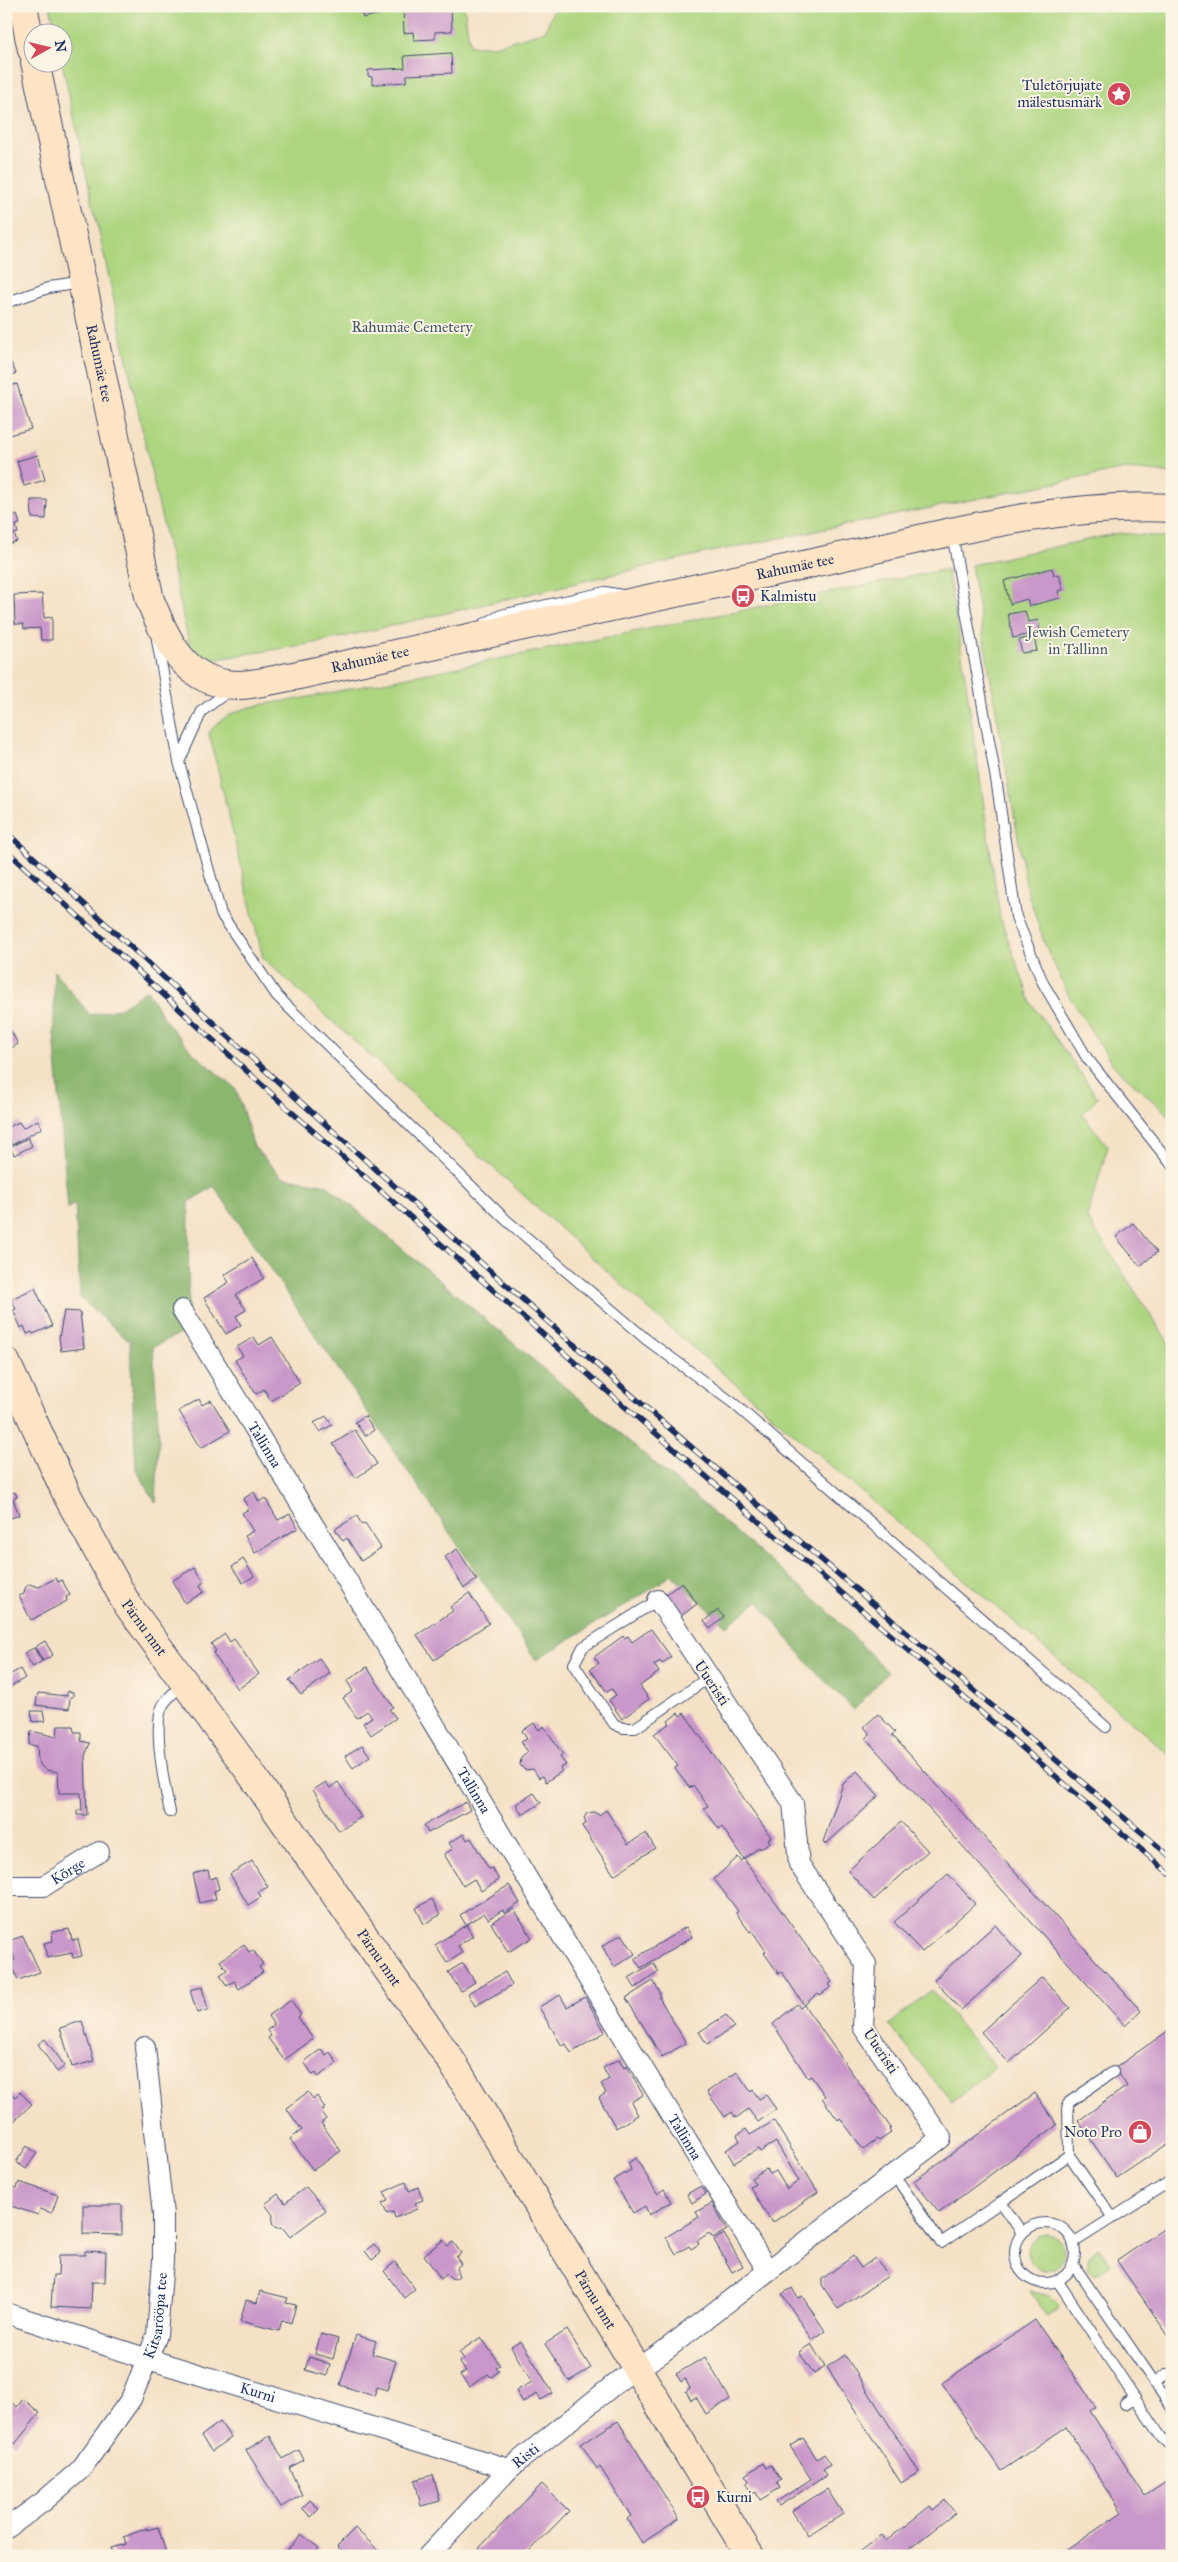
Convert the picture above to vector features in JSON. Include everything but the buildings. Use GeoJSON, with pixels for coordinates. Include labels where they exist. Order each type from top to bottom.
{"type":"FeatureCollection","features":[{"type":"Feature","properties":{"kind":"street"},"geometry":{"type":"LineString","coordinates":[[23,6],[26,22]]}},
{"type":"Feature","properties":{"kind":"street","name":"Rahumäe tee"},"geometry":{"type":"LineString","coordinates":[[37,72],[150,600],[167,641],[182,659],[203,678],[237,685],[294,676],[456,640],[654,603],[808,569],[952,533],[1066,512],[1120,507],[1172,508]]}},
{"type":"Feature","properties":{"kind":"street","name":"Tallinna"},"geometry":{"type":"LineString","coordinates":[[182,1310],[286,1479],[518,1866],[768,2271]]}},
{"type":"Feature","properties":{"kind":"street","name":"Pärnu mnt"},"geometry":{"type":"LineString","coordinates":[[6,1362],[14,1400],[127,1604],[253,1776],[452,2062],[636,2370],[750,2556]]}},
{"type":"Feature","properties":{"kind":"street","name":"Uueristi"},"geometry":{"type":"LineString","coordinates":[[636,2370],[660,2354],[941,2138],[863,2027],[866,1964],[799,1864],[793,1803],[708,1678],[658,1600]]}},
{"type":"Feature","properties":{"kind":"street","name":"Kõrge"},"geometry":{"type":"LineString","coordinates":[[6,1886],[44,1886],[99,1852]]}},
{"type":"Feature","properties":{"kind":"street","name":"Kitsarööpa tee"},"geometry":{"type":"LineString","coordinates":[[6,2529],[44,2501],[81,2469],[131,2399],[157,2335],[163,2261],[162,2215],[145,2047]]}},
{"type":"Feature","properties":{"kind":"street","name":"Kurni"},"geometry":{"type":"LineString","coordinates":[[6,2313],[148,2359],[510,2468]]}},
{"type":"Feature","properties":{"kind":"street","name":"Risti"},"geometry":{"type":"LineString","coordinates":[[428,2556],[510,2468],[621,2379],[636,2370]]}},
{"type":"Feature","properties":{"kind":"lane"},"geometry":{"type":"LineString","coordinates":[[12,301],[48,288],[82,282]]}},
{"type":"Feature","properties":{"kind":"lane"},"geometry":{"type":"LineString","coordinates":[[952,533],[997,785],[1016,918],[1043,983],[1086,1058],[1172,1165]]}},
{"type":"Feature","properties":{"kind":"lane"},"geometry":{"type":"LineString","coordinates":[[150,600],[179,762],[221,914],[276,996],[505,1219],[647,1340],[734,1403],[1106,1727]]}},
{"type":"Feature","properties":{"kind":"lane"},"geometry":{"type":"LineString","coordinates":[[179,762],[202,711],[237,685]]}},
{"type":"Feature","properties":{"kind":"lane"},"geometry":{"type":"LineString","coordinates":[[658,1600],[584,1647],[574,1664],[614,1724],[623,1728],[634,1728],[708,1678]]}},
{"type":"Feature","properties":{"kind":"lane"},"geometry":{"type":"LineString","coordinates":[[170,1812],[162,1772],[160,1727],[162,1706],[184,1682]]}},
{"type":"Feature","properties":{"kind":"lane"},"geometry":{"type":"LineString","coordinates":[[1113,2072],[1068,2103],[1069,2155],[1113,2218]]}},
{"type":"Feature","properties":{"kind":"lane"},"geometry":{"type":"LineString","coordinates":[[893,2174],[941,2243],[1069,2155]]}},
{"type":"Feature","properties":{"kind":"lane"},"geometry":{"type":"LineString","coordinates":[[1073,2243],[1172,2180]]}},
{"type":"Feature","properties":{"kind":"lane"},"geometry":{"type":"LineString","coordinates":[[1001,2202],[1022,2233]]}},
{"type":"Feature","properties":{"kind":"lane"},"geometry":{"type":"LineString","coordinates":[[1048,2223],[1065,2231],[1073,2243],[1075,2256],[1073,2264],[1069,2271],[1058,2280],[1038,2282],[1021,2271],[1015,2252],[1017,2242],[1022,2233],[1030,2227],[1048,2223]]}},
{"type":"Feature","properties":{"kind":"lane"},"geometry":{"type":"LineString","coordinates":[[1073,2264],[1172,2408]]}},
{"type":"Feature","properties":{"kind":"lane"},"geometry":{"type":"LineString","coordinates":[[1058,2280],[1161,2437],[1172,2447]]}},
{"type":"Feature","properties":{"kind":"lane"},"geometry":{"type":"LineString","coordinates":[[1154,2383],[1166,2374]]}},
{"type":"Feature","properties":{"kind":"lane"},"geometry":{"type":"LineString","coordinates":[[1125,2404],[1135,2397]]}},
{"type":"Feature","properties":{"kind":"green space","name":"Rahumäe Cemetery"},"geometry":{"type":"Polygon","coordinates":[[[50,6],[464,6],[470,46],[494,46],[545,31],[555,6],[1172,6],[1172,473],[1126,469],[710,552],[321,642],[211,660],[199,657],[190,648],[64,72],[72,72],[72,22],[54,22],[50,6]]]}},
{"type":"Feature","properties":{"kind":"green space","name":"Jewish Cemetery in Tallinn"},"geometry":{"type":"Polygon","coordinates":[[[1119,533],[1172,538],[1172,1118],[1113,1065],[1068,994],[1045,945],[1027,890],[971,565],[1119,533]]]}},
{"type":"Feature","properties":{"kind":"green space"},"geometry":{"type":"Polygon","coordinates":[[[947,569],[959,635],[1000,917],[1031,1003],[1098,1098],[1082,1114],[1108,1146],[1087,1218],[1172,1348],[1172,1757],[664,1323],[263,958],[209,733],[227,717],[250,707],[299,699],[947,569]]]}},
{"type":"Feature","properties":{"kind":"green space"},"geometry":{"type":"Polygon","coordinates":[[[54,971],[90,1015],[118,1009],[147,990],[164,1019],[193,1053],[236,1089],[254,1147],[282,1177],[327,1185],[823,1606],[888,1672],[854,1710],[810,1666],[758,1601],[727,1626],[671,1574],[653,1588],[536,1660],[214,1186],[189,1202],[188,1330],[153,1347],[159,1437],[156,1503],[136,1469],[130,1342],[80,1298],[75,1203],[68,1209],[54,1032],[54,971]]]}},
{"type":"Feature","properties":{"kind":"green space"},"geometry":{"type":"Polygon","coordinates":[[[931,1990],[995,2067],[952,2102],[889,2025],[931,1990]]]}},
{"type":"Feature","properties":{"kind":"green space"},"geometry":{"type":"Polygon","coordinates":[[[1046,2234],[1053,2235],[1059,2239],[1063,2245],[1063,2259],[1059,2265],[1053,2269],[1046,2270],[1039,2269],[1033,2265],[1029,2259],[1028,2252],[1029,2245],[1033,2239],[1039,2235],[1046,2234]]]}},
{"type":"Feature","properties":{"kind":"green space"},"geometry":{"type":"Polygon","coordinates":[[[1098,2246],[1111,2265],[1095,2275],[1087,2270],[1089,2257],[1098,2246]]]}},
{"type":"Feature","properties":{"kind":"green space"},"geometry":{"type":"Polygon","coordinates":[[[1030,2291],[1050,2296],[1059,2304],[1058,2309],[1047,2317],[1030,2291]]]}},
{"type":"Feature","properties":{"kind":"railway"},"geometry":{"type":"LineString","coordinates":[[6,832],[402,1193],[620,1385],[950,1670],[1172,1858]]}},
{"type":"Feature","properties":{"kind":"railway"},"geometry":{"type":"LineString","coordinates":[[6,850],[286,1107],[624,1406],[1172,1876]]}},
{"type":"Feature","properties":{"kind":"place","name":"Tuletõrjujate mälestusmärk"},"geometry":{"type":"Point","coordinates":[1119,94]}},
{"type":"Feature","properties":{"kind":"place","name":"Kalmistu"},"geometry":{"type":"Point","coordinates":[743,596]}},
{"type":"Feature","properties":{"kind":"place","name":"Noto Pro"},"geometry":{"type":"Point","coordinates":[1140,2132]}},
{"type":"Feature","properties":{"kind":"place","name":"Kurni"},"geometry":{"type":"Point","coordinates":[698,2497]}}]}
